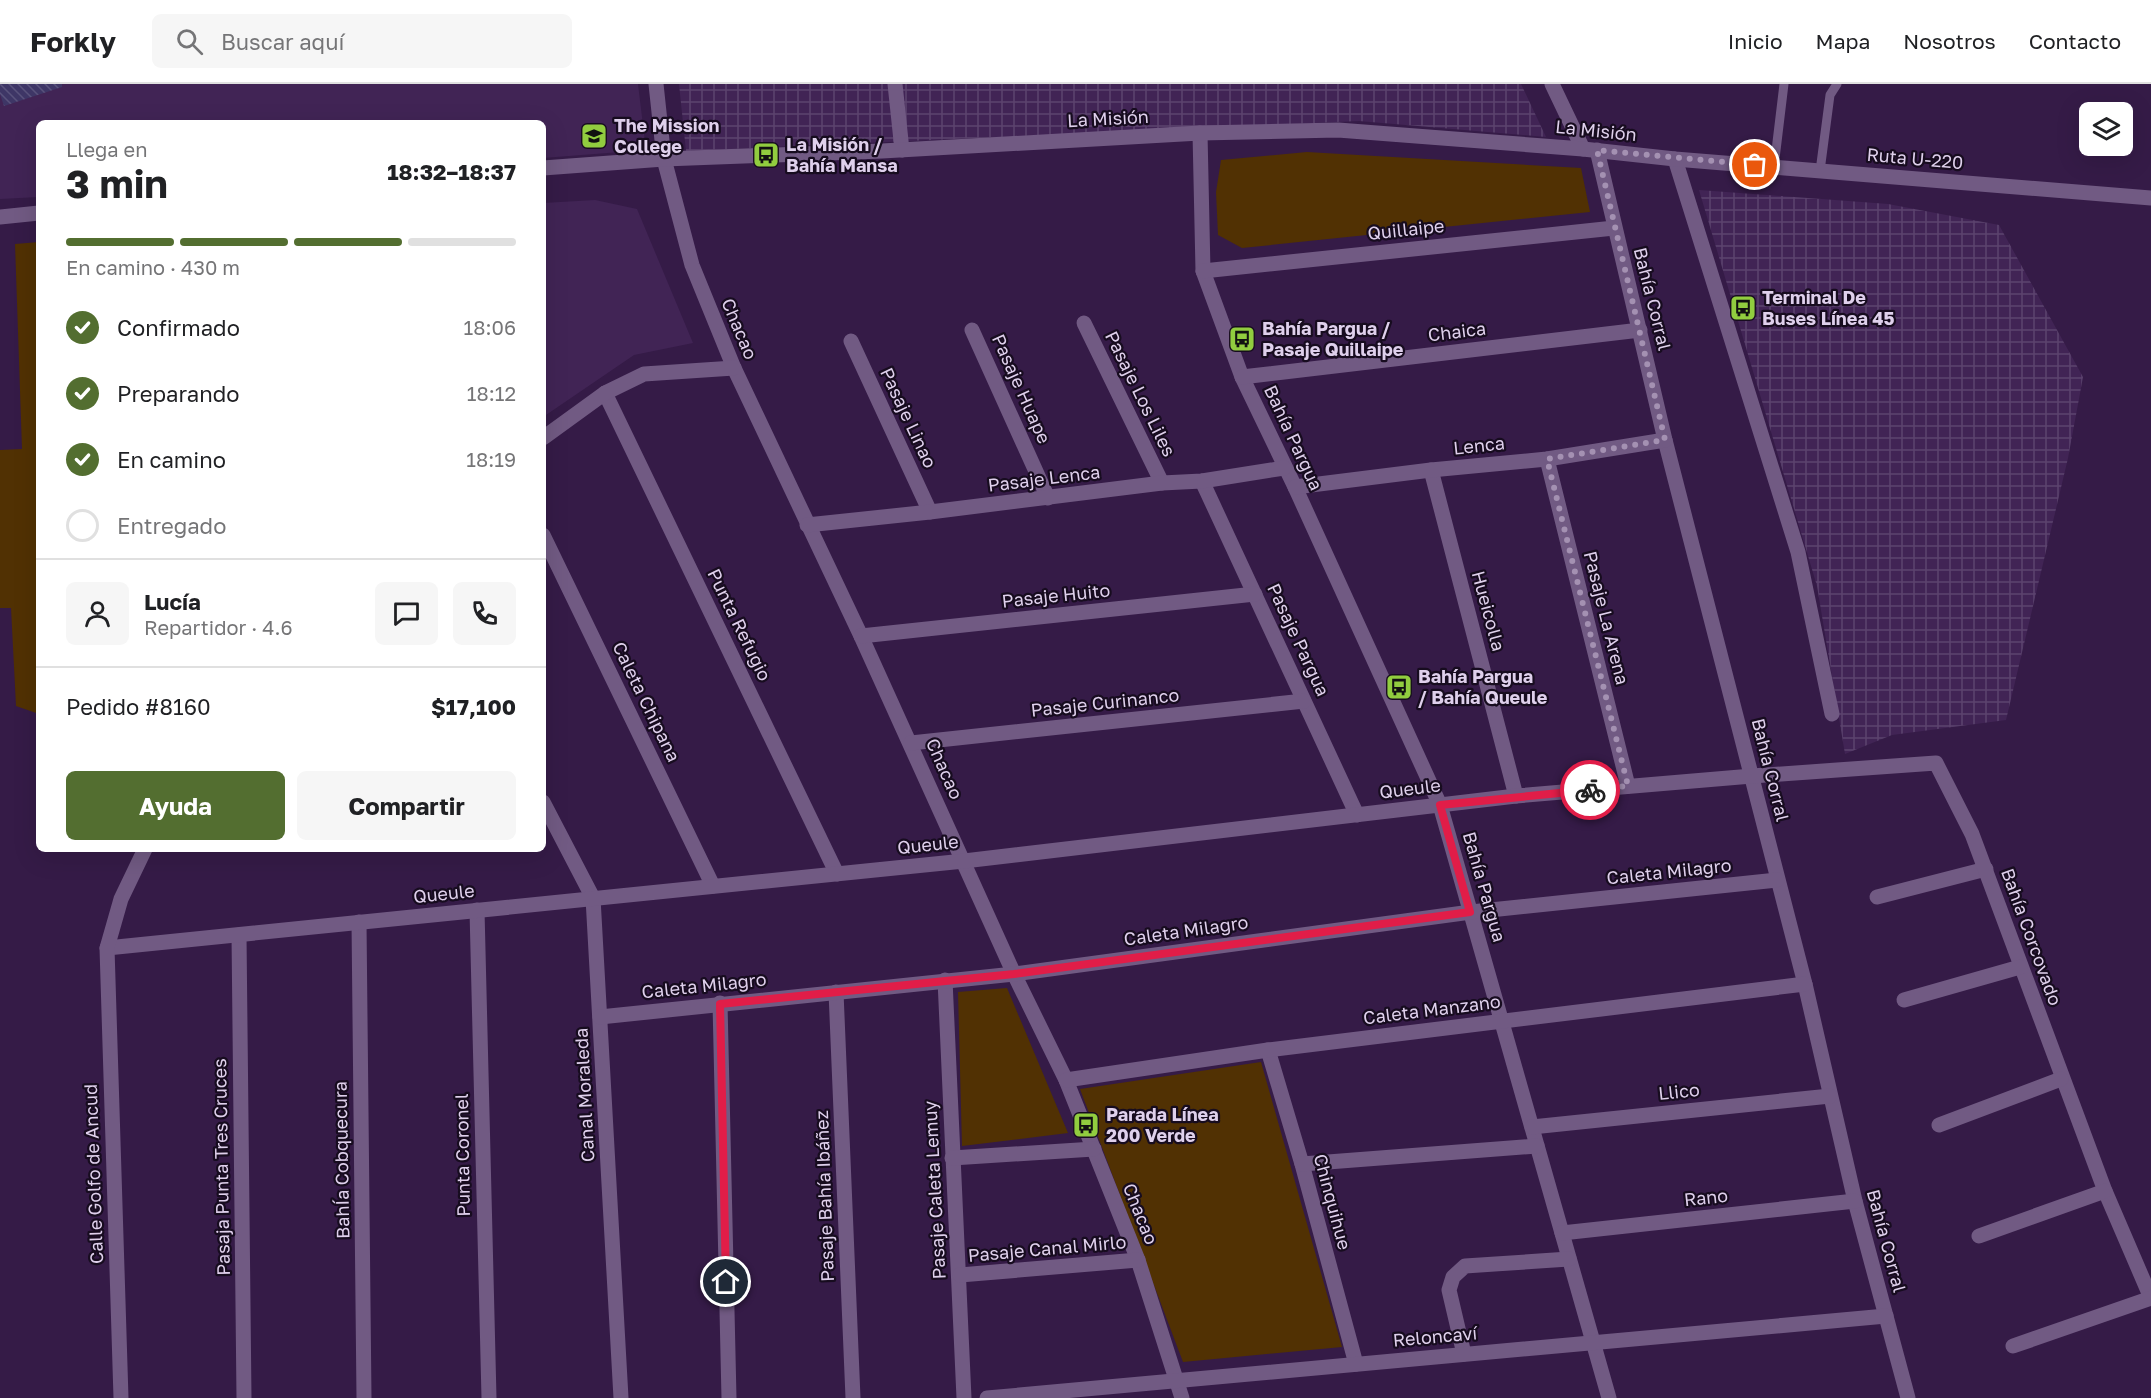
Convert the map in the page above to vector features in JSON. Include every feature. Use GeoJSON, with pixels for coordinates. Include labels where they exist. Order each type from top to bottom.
{"type":"FeatureCollection","features":[{"type":"Feature","properties":{"kind":"street","name":"Chacao"},"geometry":{"type":"LineString","coordinates":[[656,84],[664,159],[692,266],[734,368],[861,636],[1014,974],[1066,1080],[1138,1260],[1182,1398]]}},
{"type":"Feature","properties":{"kind":"street"},"geometry":{"type":"LineString","coordinates":[[895,84],[902,150]]}},
{"type":"Feature","properties":{"kind":"street","name":"Bahía Corral"},"geometry":{"type":"LineString","coordinates":[[1552,84],[1590,150],[1614,228],[1665,440],[1804,984],[1855,1201],[1908,1398]]}},
{"type":"Feature","properties":{"kind":"street","name":"La Misión"},"geometry":{"type":"LineString","coordinates":[[546,168],[664,159],[902,150],[1200,133],[1338,130],[1675,159]]}},
{"type":"Feature","properties":{"kind":"street","name":"Bahía Pargua"},"geometry":{"type":"LineString","coordinates":[[1200,133],[1203,271],[1242,377],[1295,487],[1440,805],[1609,1398]]}},
{"type":"Feature","properties":{"kind":"street"},"geometry":{"type":"LineString","coordinates":[[1675,159],[1798,552],[1832,714]]}},
{"type":"Feature","properties":{"kind":"street","name":"Ruta U-220"},"geometry":{"type":"LineString","coordinates":[[1675,159],[2151,198]]}},
{"type":"Feature","properties":{"kind":"street"},"geometry":{"type":"LineString","coordinates":[[0,217],[36,213]]}},
{"type":"Feature","properties":{"kind":"street","name":"Quillaipe"},"geometry":{"type":"LineString","coordinates":[[1203,271],[1614,228]]}},
{"type":"Feature","properties":{"kind":"street","name":"Pasaje Los Liles"},"geometry":{"type":"LineString","coordinates":[[1084,322],[1162,483]]}},
{"type":"Feature","properties":{"kind":"street","name":"Pasaje Huape"},"geometry":{"type":"LineString","coordinates":[[972,330],[1048,498]]}},
{"type":"Feature","properties":{"kind":"street","name":"Chaica"},"geometry":{"type":"LineString","coordinates":[[1242,377],[1640,330]]}},
{"type":"Feature","properties":{"kind":"street","name":"Pasaje Linao"},"geometry":{"type":"LineString","coordinates":[[851,340],[930,512]]}},
{"type":"Feature","properties":{"kind":"street"},"geometry":{"type":"LineString","coordinates":[[546,436],[605,393],[644,374],[734,368]]}},
{"type":"Feature","properties":{"kind":"street","name":"Punta Refugio"},"geometry":{"type":"LineString","coordinates":[[605,393],[837,874]]}},
{"type":"Feature","properties":{"kind":"street","name":"Lenca"},"geometry":{"type":"LineString","coordinates":[[1295,487],[1431,470],[1547,459],[1665,440]]}},
{"type":"Feature","properties":{"kind":"street","name":"Pasaje La Arena"},"geometry":{"type":"LineString","coordinates":[[1547,459],[1628,786]]}},
{"type":"Feature","properties":{"kind":"street","name":"Pasaje Lenca"},"geometry":{"type":"LineString","coordinates":[[807,525],[1162,483],[1202,481],[1284,468]]}},
{"type":"Feature","properties":{"kind":"street","name":"Hueicolla"},"geometry":{"type":"LineString","coordinates":[[1431,470],[1515,796]]}},
{"type":"Feature","properties":{"kind":"street","name":"Pasaje Pargua"},"geometry":{"type":"LineString","coordinates":[[1202,481],[1357,815]]}},
{"type":"Feature","properties":{"kind":"street","name":"Caleta Chipana"},"geometry":{"type":"LineString","coordinates":[[546,541],[713,886]]}},
{"type":"Feature","properties":{"kind":"street","name":"Pasaje Huito"},"geometry":{"type":"LineString","coordinates":[[861,636],[1256,594]]}},
{"type":"Feature","properties":{"kind":"street","name":"Pasaje Curinanco"},"geometry":{"type":"LineString","coordinates":[[910,744],[1304,701]]}},
{"type":"Feature","properties":{"kind":"street","name":"Bahía Corcovado"},"geometry":{"type":"LineString","coordinates":[[1752,776],[1936,763],[1972,834],[2061,1078],[2105,1191],[2151,1298]]}},
{"type":"Feature","properties":{"kind":"street","name":"Queule"},"geometry":{"type":"LineString","coordinates":[[107,948],[964,861],[1515,796],[1752,776]]}},
{"type":"Feature","properties":{"kind":"street","name":"Canal Moraleda"},"geometry":{"type":"LineString","coordinates":[[546,808],[593,898],[621,1398]]}},
{"type":"Feature","properties":{"kind":"street","name":"Calle Golfo de Ancud"},"geometry":{"type":"LineString","coordinates":[[120,1398],[107,948],[120,899],[144,852]]}},
{"type":"Feature","properties":{"kind":"street"},"geometry":{"type":"LineString","coordinates":[[1877,897],[1986,869]]}},
{"type":"Feature","properties":{"kind":"street","name":"Caleta Milagro"},"geometry":{"type":"LineString","coordinates":[[600,1017],[1014,974],[1470,912],[1778,880]]}},
{"type":"Feature","properties":{"kind":"street","name":"Punta Coronel"},"geometry":{"type":"LineString","coordinates":[[477,910],[489,1398]]}},
{"type":"Feature","properties":{"kind":"street","name":"BahÍa Cobquecura"},"geometry":{"type":"LineString","coordinates":[[359,922],[364,1398]]}},
{"type":"Feature","properties":{"kind":"street","name":"Pasaja Punta Tres Cruces"},"geometry":{"type":"LineString","coordinates":[[239,935],[244,1398]]}},
{"type":"Feature","properties":{"kind":"street"},"geometry":{"type":"LineString","coordinates":[[1904,1000],[2020,967]]}},
{"type":"Feature","properties":{"kind":"street","name":"Pasaje Caleta Lemuy"},"geometry":{"type":"LineString","coordinates":[[945,980],[964,1398]]}},
{"type":"Feature","properties":{"kind":"street","name":"Caleta Manzano"},"geometry":{"type":"LineString","coordinates":[[1066,1080],[1268,1050],[1804,984]]}},
{"type":"Feature","properties":{"kind":"street","name":"Pasaje Bahía Ibáñez"},"geometry":{"type":"LineString","coordinates":[[836,992],[853,1398]]}},
{"type":"Feature","properties":{"kind":"street"},"geometry":{"type":"LineString","coordinates":[[720,1004],[729,1398]]}},
{"type":"Feature","properties":{"kind":"street","name":"Chinquihue"},"geometry":{"type":"LineString","coordinates":[[1268,1050],[1302,1164],[1356,1364]]}},
{"type":"Feature","properties":{"kind":"street"},"geometry":{"type":"LineString","coordinates":[[1939,1125],[2061,1078]]}},
{"type":"Feature","properties":{"kind":"street","name":"Llico"},"geometry":{"type":"LineString","coordinates":[[1532,1127],[1830,1096]]}},
{"type":"Feature","properties":{"kind":"street"},"geometry":{"type":"LineString","coordinates":[[1302,1164],[1537,1146]]}},
{"type":"Feature","properties":{"kind":"street"},"geometry":{"type":"LineString","coordinates":[[952,1158],[1094,1149]]}},
{"type":"Feature","properties":{"kind":"street"},"geometry":{"type":"LineString","coordinates":[[1979,1236],[2105,1191]]}},
{"type":"Feature","properties":{"kind":"street","name":"Rano"},"geometry":{"type":"LineString","coordinates":[[1562,1233],[1855,1201]]}},
{"type":"Feature","properties":{"kind":"street"},"geometry":{"type":"LineString","coordinates":[[1464,1354],[1449,1290],[1453,1277],[1465,1266],[1569,1259]]}},
{"type":"Feature","properties":{"kind":"street","name":"Pasaje Canal Mirlo"},"geometry":{"type":"LineString","coordinates":[[960,1275],[1138,1260]]}},
{"type":"Feature","properties":{"kind":"street"},"geometry":{"type":"LineString","coordinates":[[2013,1346],[2151,1298]]}},
{"type":"Feature","properties":{"kind":"street","name":"Reloncaví"},"geometry":{"type":"LineString","coordinates":[[987,1398],[1886,1316]]}},
{"type":"Feature","properties":{"kind":"lane"},"geometry":{"type":"LineString","coordinates":[[1774,167],[1784,84]]}},
{"type":"Feature","properties":{"kind":"lane"},"geometry":{"type":"LineString","coordinates":[[1820,171],[1830,95],[1837,84]]}},
{"type":"Feature","properties":{"kind":"shaded area","name":"The Mission College"},"geometry":{"type":"Polygon","coordinates":[[[0,84],[638,84],[646,150],[546,158],[546,120],[36,120],[36,197],[0,199],[0,84]]]}},
{"type":"Feature","properties":{"kind":"shaded area"},"geometry":{"type":"Polygon","coordinates":[[[679,84],[1521,84],[1546,137],[1359,121],[686,151],[679,84]]]}},
{"type":"Feature","properties":{"kind":"shaded area"},"geometry":{"type":"Polygon","coordinates":[[[1307,152],[1581,168],[1590,212],[1242,248],[1218,235],[1216,192],[1221,160],[1307,152]]]}},
{"type":"Feature","properties":{"kind":"shaded area"},"geometry":{"type":"Polygon","coordinates":[[[1699,190],[1888,204],[1999,225],[2083,377],[2068,458],[2006,720],[1892,735],[1845,754],[1817,586],[1699,190]]]}},
{"type":"Feature","properties":{"kind":"shaded area"},"geometry":{"type":"Polygon","coordinates":[[[595,200],[637,209],[693,343],[634,355],[546,415],[546,203],[595,200]]]}},
{"type":"Feature","properties":{"kind":"shaded area"},"geometry":{"type":"Polygon","coordinates":[[[36,242],[36,713],[16,706],[11,608],[0,608],[0,450],[22,449],[15,244],[36,242]]]}},
{"type":"Feature","properties":{"kind":"shaded area"},"geometry":{"type":"Polygon","coordinates":[[[1007,988],[1068,1133],[962,1146],[958,992],[1007,988]]]}},
{"type":"Feature","properties":{"kind":"shaded area"},"geometry":{"type":"Polygon","coordinates":[[[1261,1062],[1342,1347],[1183,1362],[1080,1089],[1261,1062]]]}},
{"type":"Feature","properties":{"kind":"building"},"geometry":{"type":"Polygon","coordinates":[[[0,84],[62,84],[62,87],[4,106],[0,84]]]}},
{"type":"Feature","properties":{"kind":"way so far"},"geometry":{"type":"LineString","coordinates":[[1590,790],[1628,786],[1547,459],[1665,440],[1597,150],[1755,165]]}},
{"type":"Feature","properties":{"kind":"place","name":"The Mission College"},"geometry":{"type":"Point","coordinates":[594,136]}},
{"type":"Feature","properties":{"kind":"place","name":"La Misión / Bahía Mansa"},"geometry":{"type":"Point","coordinates":[766,155]}},
{"type":"Feature","properties":{"kind":"place","name":"Terminal De Buses Línea 45"},"geometry":{"type":"Point","coordinates":[1743,308]}},
{"type":"Feature","properties":{"kind":"place","name":"Bahía Pargua / Pasaje Quillaipe"},"geometry":{"type":"Point","coordinates":[1242,339]}},
{"type":"Feature","properties":{"kind":"place","name":"Bahía Pargua / Bahía Queule"},"geometry":{"type":"Point","coordinates":[1399,687]}},
{"type":"Feature","properties":{"kind":"place","name":"Parada Línea 200 Verde"},"geometry":{"type":"Point","coordinates":[1086,1125]}},
{"type":"Feature","properties":{"kind":"route"},"geometry":{"type":"LineString","coordinates":[[726,1282],[720,1004],[1014,974],[1470,912],[1440,805],[1590,790]]}}]}
